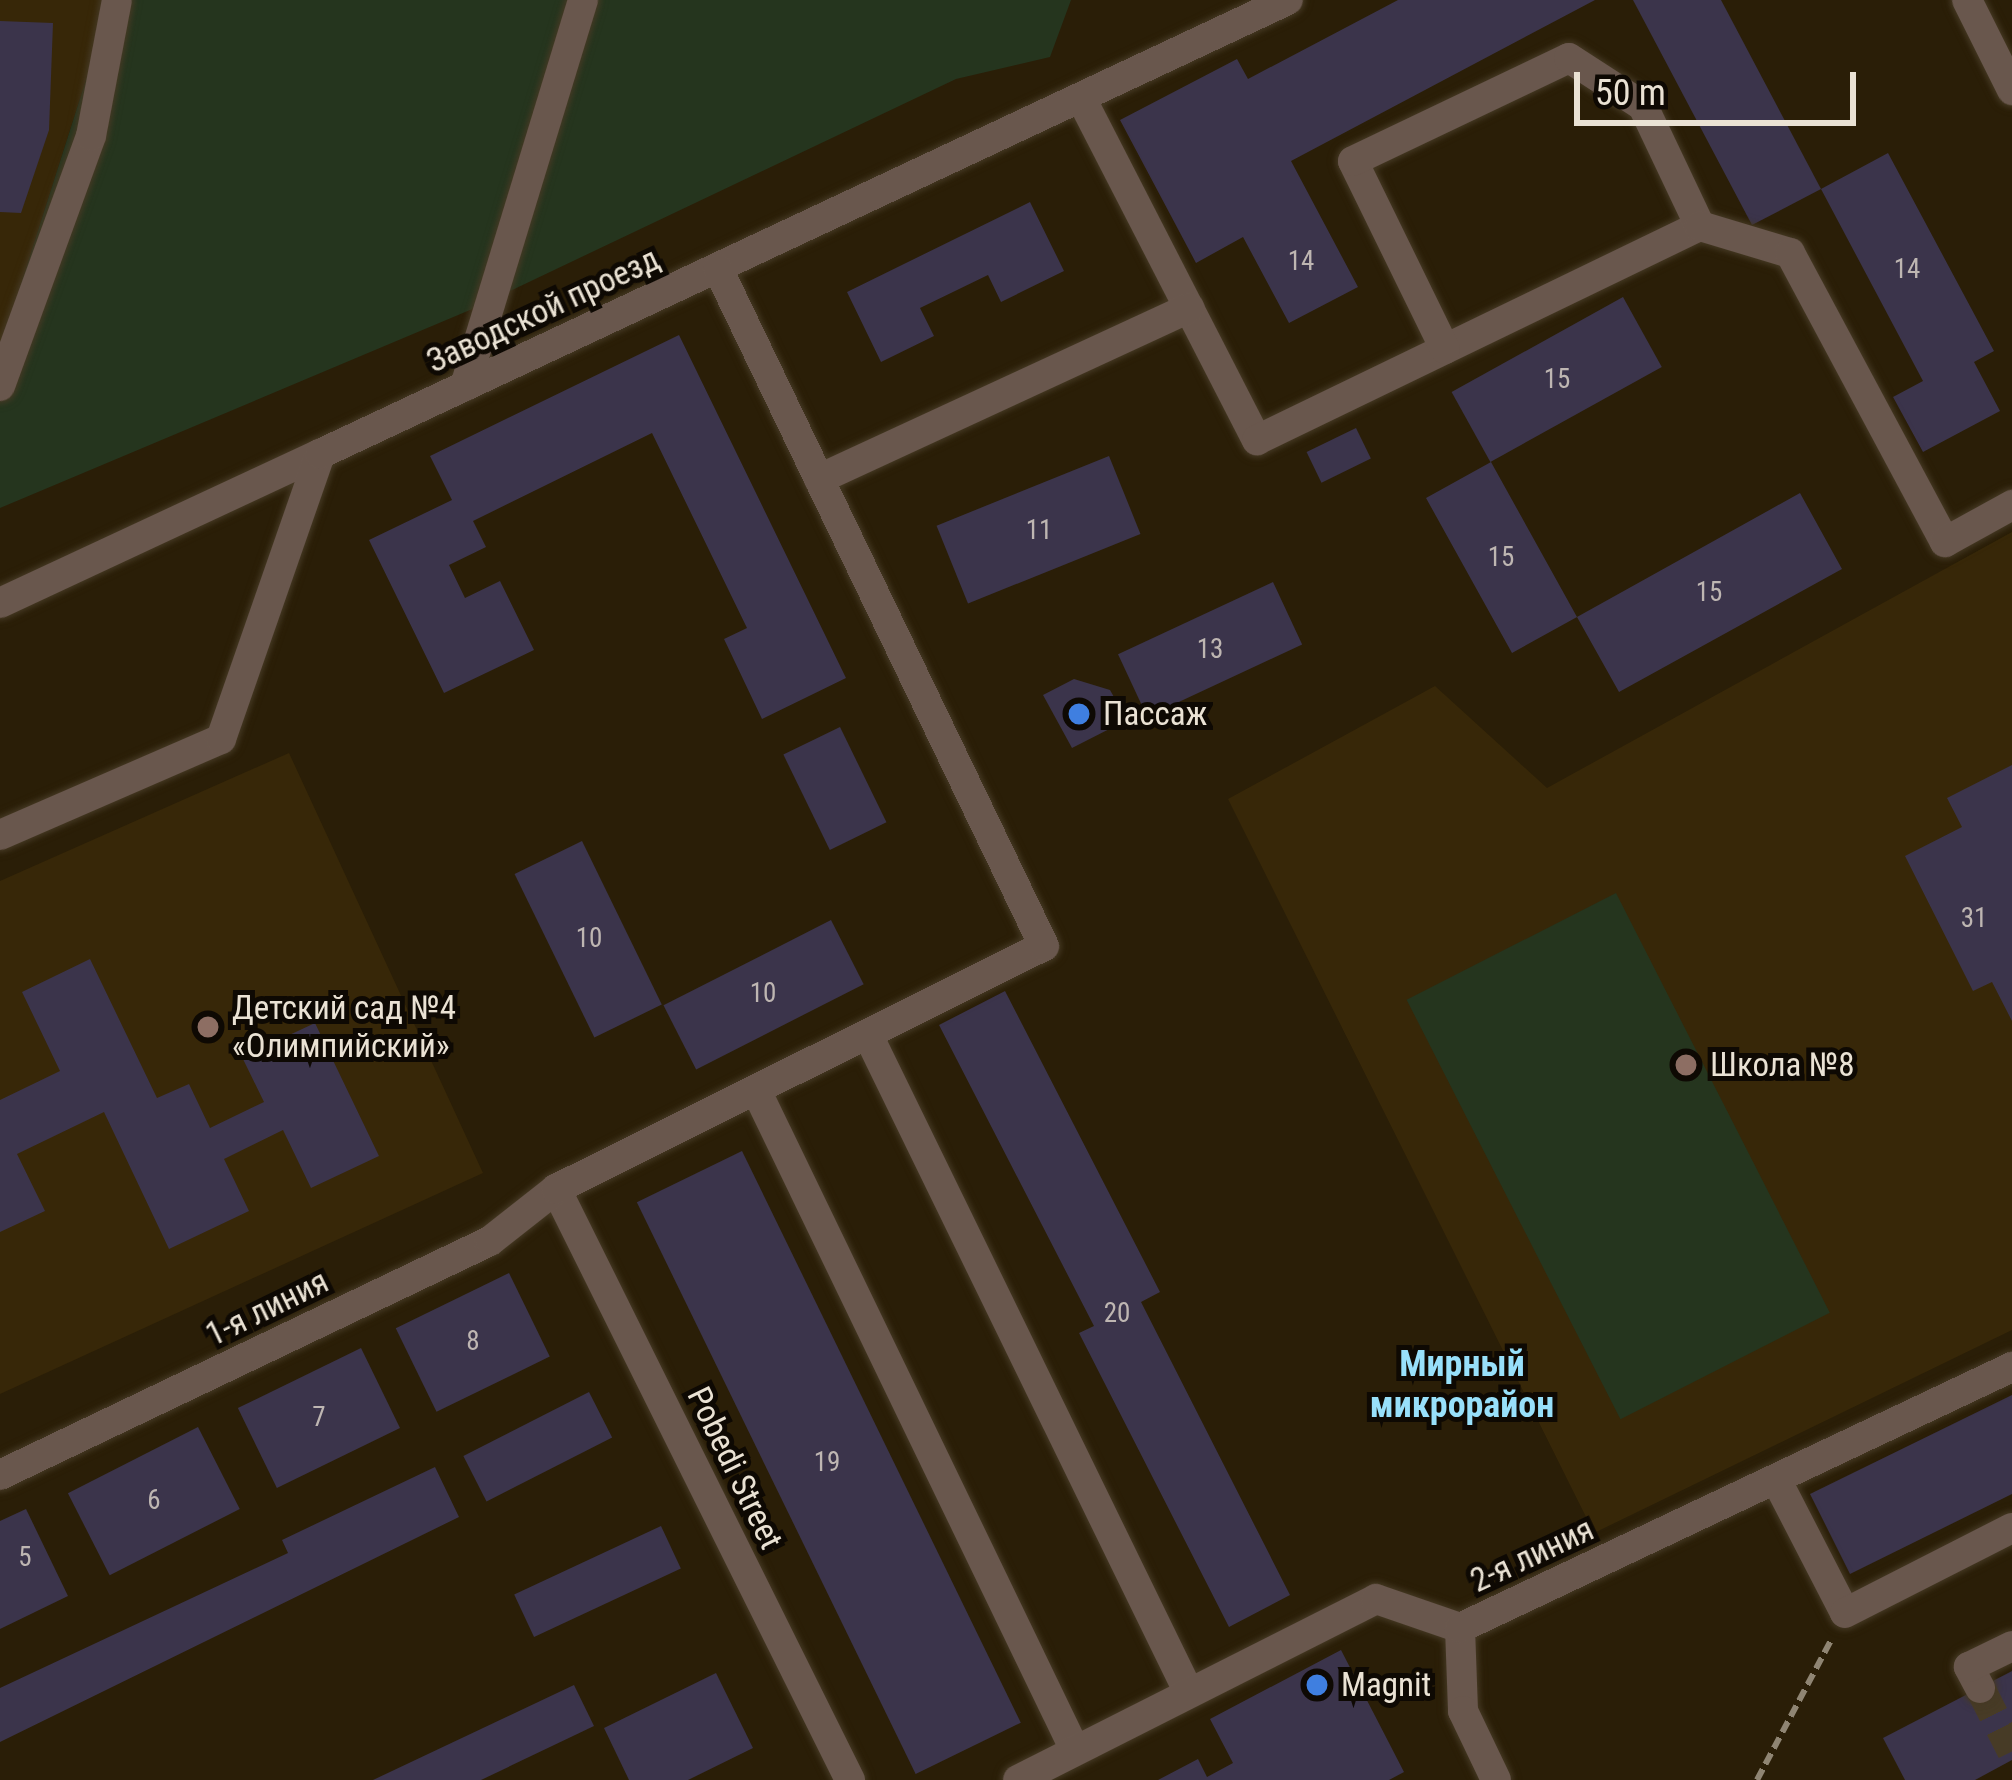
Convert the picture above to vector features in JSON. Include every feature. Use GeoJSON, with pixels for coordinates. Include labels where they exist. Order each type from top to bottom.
{"type":"FeatureCollection","features":[{"type":"Feature","properties":{"kind":"street"},"geometry":{"type":"LineString","coordinates":[[0,386],[91,136],[117,0]]}},
{"type":"Feature","properties":{"kind":"street"},"geometry":{"type":"LineString","coordinates":[[465,386],[584,0]]}},
{"type":"Feature","properties":{"kind":"street","name":"Заводской проезд"},"geometry":{"type":"LineString","coordinates":[[0,603],[1288,0]]}},
{"type":"Feature","properties":{"kind":"street"},"geometry":{"type":"LineString","coordinates":[[1967,0],[2012,91]]}},
{"type":"Feature","properties":{"kind":"street"},"geometry":{"type":"LineString","coordinates":[[1445,349],[1354,161],[1569,58],[1643,106],[1700,226]]}},
{"type":"Feature","properties":{"kind":"street"},"geometry":{"type":"LineString","coordinates":[[1081,98],[1257,440],[1700,226],[1790,253],[1945,542],[2012,505]]}},
{"type":"Feature","properties":{"kind":"street"},"geometry":{"type":"LineString","coordinates":[[718,269],[819,479],[1189,308]]}},
{"type":"Feature","properties":{"kind":"street"},"geometry":{"type":"LineString","coordinates":[[0,836],[220,740],[320,454]]}},
{"type":"Feature","properties":{"kind":"street","name":"1-я линия"},"geometry":{"type":"LineString","coordinates":[[0,1475],[490,1241],[556,1189],[1044,946],[819,479]]}},
{"type":"Feature","properties":{"kind":"street"},"geometry":{"type":"LineString","coordinates":[[868,1035],[1189,1693]]}},
{"type":"Feature","properties":{"kind":"street"},"geometry":{"type":"LineString","coordinates":[[757,1092],[1076,1750]]}},
{"type":"Feature","properties":{"kind":"street","name":"Pobedi Street"},"geometry":{"type":"LineString","coordinates":[[556,1189],[850,1780]]}},
{"type":"Feature","properties":{"kind":"street","name":"2-я линия"},"geometry":{"type":"LineString","coordinates":[[1018,1780],[1376,1599],[1460,1628],[2012,1367]]}},
{"type":"Feature","properties":{"kind":"street"},"geometry":{"type":"LineString","coordinates":[[1777,1481],[1845,1613],[2012,1528]]}},
{"type":"Feature","properties":{"kind":"street"},"geometry":{"type":"LineString","coordinates":[[1460,1628],[1463,1711],[1496,1780]]}},
{"type":"Feature","properties":{"kind":"street"},"geometry":{"type":"LineString","coordinates":[[1980,1688],[1969,1666],[2012,1646]]}},
{"type":"Feature","properties":{"kind":"path"},"geometry":{"type":"LineString","coordinates":[[1757,1780],[1845,1613]]}},
{"type":"Feature","properties":{"kind":"shaded area"},"geometry":{"type":"Polygon","coordinates":[[[0,0],[102,0],[99,39],[0,350],[0,0]]]}},
{"type":"Feature","properties":{"kind":"shaded area","name":"Школа №8"},"geometry":{"type":"Polygon","coordinates":[[[2012,532],[2012,1330],[1594,1533],[1228,799],[1435,686],[1547,788],[2012,532]]]}},
{"type":"Feature","properties":{"kind":"shaded area","name":"Детский сад №4 «Олимпийский»"},"geometry":{"type":"Polygon","coordinates":[[[289,753],[483,1173],[0,1394],[0,881],[289,753]]]}},
{"type":"Feature","properties":{"kind":"green space"},"geometry":{"type":"Polygon","coordinates":[[[102,0],[1071,0],[1050,57],[956,79],[470,310],[0,508],[0,350],[99,39],[102,0]]]}},
{"type":"Feature","properties":{"kind":"green space"},"geometry":{"type":"Polygon","coordinates":[[[1616,893],[1830,1313],[1620,1419],[1407,1000],[1616,893]]]}},
{"type":"Feature","properties":{"kind":"building"},"geometry":{"type":"Polygon","coordinates":[[[1398,0],[1595,0],[1291,161],[1358,287],[1289,323],[1243,237],[1196,263],[1120,120],[1237,59],[1248,79],[1398,0]]]}},
{"type":"Feature","properties":{"kind":"building"},"geometry":{"type":"Polygon","coordinates":[[[1633,0],[1721,0],[1821,189],[1752,225],[1633,0]]]}},
{"type":"Feature","properties":{"kind":"building"},"geometry":{"type":"Polygon","coordinates":[[[0,21],[53,23],[49,130],[21,213],[0,212],[0,21]]]}},
{"type":"Feature","properties":{"kind":"building"},"geometry":{"type":"Polygon","coordinates":[[[1888,153],[1994,351],[1974,362],[2000,411],[1923,452],[1893,397],[1923,381],[1821,189],[1888,153]]]}},
{"type":"Feature","properties":{"kind":"building"},"geometry":{"type":"Polygon","coordinates":[[[1030,202],[1064,271],[1001,302],[988,275],[920,308],[934,336],[881,362],[847,292],[1030,202]]]}},
{"type":"Feature","properties":{"kind":"building"},"geometry":{"type":"Polygon","coordinates":[[[1623,297],[1662,367],[1490,462],[1452,392],[1623,297]]]}},
{"type":"Feature","properties":{"kind":"building"},"geometry":{"type":"Polygon","coordinates":[[[679,335],[846,678],[762,719],[724,639],[747,628],[652,433],[473,521],[486,547],[449,565],[465,598],[500,581],[534,650],[444,693],[369,540],[452,500],[430,456],[679,335]]]}},
{"type":"Feature","properties":{"kind":"building"},"geometry":{"type":"Polygon","coordinates":[[[1356,428],[1371,459],[1321,483],[1307,452],[1356,428]]]}},
{"type":"Feature","properties":{"kind":"building"},"geometry":{"type":"Polygon","coordinates":[[[1109,456],[1140,534],[968,604],[937,526],[1109,456]]]}},
{"type":"Feature","properties":{"kind":"building"},"geometry":{"type":"Polygon","coordinates":[[[1491,462],[1577,617],[1512,653],[1426,498],[1491,462]]]}},
{"type":"Feature","properties":{"kind":"building"},"geometry":{"type":"Polygon","coordinates":[[[1800,493],[1842,569],[1619,692],[1577,617],[1800,493]]]}},
{"type":"Feature","properties":{"kind":"building"},"geometry":{"type":"Polygon","coordinates":[[[1273,582],[1302,645],[1147,717],[1118,654],[1273,582]]]}},
{"type":"Feature","properties":{"kind":"building"},"geometry":{"type":"Polygon","coordinates":[[[1074,679],[1110,690],[1127,720],[1072,748],[1043,695],[1074,679]]]}},
{"type":"Feature","properties":{"kind":"building"},"geometry":{"type":"Polygon","coordinates":[[[840,727],[886,822],[830,850],[783,755],[840,727]]]}},
{"type":"Feature","properties":{"kind":"building"},"geometry":{"type":"Polygon","coordinates":[[[2012,765],[2012,1021],[1992,982],[1973,991],[1905,856],[1962,827],[1947,798],[2012,765]]]}},
{"type":"Feature","properties":{"kind":"building"},"geometry":{"type":"Polygon","coordinates":[[[582,841],[662,1005],[594,1037],[515,874],[582,841]]]}},
{"type":"Feature","properties":{"kind":"building"},"geometry":{"type":"Polygon","coordinates":[[[831,920],[864,984],[696,1070],[663,1005],[831,920]]]}},
{"type":"Feature","properties":{"kind":"building","name":"Детский сад №4 «Олимпийский»"},"geometry":{"type":"Polygon","coordinates":[[[90,959],[157,1098],[189,1084],[210,1128],[264,1102],[242,1057],[315,1023],[379,1156],[311,1188],[283,1130],[224,1159],[249,1211],[169,1249],[104,1112],[17,1154],[45,1211],[0,1232],[0,1100],[60,1071],[22,992],[90,959]]]}},
{"type":"Feature","properties":{"kind":"building"},"geometry":{"type":"Polygon","coordinates":[[[1005,991],[1160,1292],[1141,1302],[1290,1595],[1229,1627],[1079,1333],[1094,1326],[939,1025],[1005,991]]]}},
{"type":"Feature","properties":{"kind":"building"},"geometry":{"type":"Polygon","coordinates":[[[742,1151],[1021,1723],[916,1774],[637,1202],[742,1151]]]}},
{"type":"Feature","properties":{"kind":"building"},"geometry":{"type":"Polygon","coordinates":[[[509,1273],[550,1357],[437,1412],[396,1328],[509,1273]]]}},
{"type":"Feature","properties":{"kind":"building"},"geometry":{"type":"Polygon","coordinates":[[[361,1348],[400,1428],[277,1488],[238,1408],[361,1348]]]}},
{"type":"Feature","properties":{"kind":"building"},"geometry":{"type":"Polygon","coordinates":[[[589,1392],[612,1437],[487,1501],[463,1456],[589,1392]]]}},
{"type":"Feature","properties":{"kind":"building"},"geometry":{"type":"Polygon","coordinates":[[[2012,1395],[2012,1494],[1850,1574],[1810,1494],[2012,1395]]]}},
{"type":"Feature","properties":{"kind":"building"},"geometry":{"type":"Polygon","coordinates":[[[198,1427],[240,1509],[110,1575],[68,1493],[198,1427]]]}},
{"type":"Feature","properties":{"kind":"building"},"geometry":{"type":"Polygon","coordinates":[[[435,1467],[459,1517],[0,1742],[0,1688],[288,1553],[282,1540],[435,1467]]]}},
{"type":"Feature","properties":{"kind":"building"},"geometry":{"type":"Polygon","coordinates":[[[26,1509],[68,1596],[0,1629],[0,1521],[26,1509]]]}},
{"type":"Feature","properties":{"kind":"building"},"geometry":{"type":"Polygon","coordinates":[[[661,1526],[681,1569],[534,1637],[514,1594],[661,1526]]]}},
{"type":"Feature","properties":{"kind":"building","name":"Magnit"},"geometry":{"type":"Polygon","coordinates":[[[1341,1650],[1404,1772],[1389,1780],[1158,1780],[1198,1759],[1207,1777],[1233,1763],[1210,1719],[1341,1650]]]}},
{"type":"Feature","properties":{"kind":"building"},"geometry":{"type":"Polygon","coordinates":[[[2012,1671],[2012,1760],[1975,1780],[1905,1780],[1883,1738],[2012,1671]]]}},
{"type":"Feature","properties":{"kind":"building"},"geometry":{"type":"Polygon","coordinates":[[[716,1673],[753,1748],[688,1780],[629,1780],[604,1728],[716,1673]]]}},
{"type":"Feature","properties":{"kind":"building"},"geometry":{"type":"Polygon","coordinates":[[[574,1685],[594,1726],[481,1780],[373,1780],[574,1685]]]}},
{"type":"Feature","properties":{"kind":"tunnel"},"geometry":{"type":"LineString","coordinates":[[1980,1688],[2012,1751]]}},
{"type":"Feature","properties":{"kind":"place","name":"Пассаж"},"geometry":{"type":"Point","coordinates":[1079,714]}},
{"type":"Feature","properties":{"kind":"place","name":"Детский сад №4 «Олимпийский»"},"geometry":{"type":"Point","coordinates":[208,1027]}},
{"type":"Feature","properties":{"kind":"place","name":"Школа №8"},"geometry":{"type":"Point","coordinates":[1686,1065]}},
{"type":"Feature","properties":{"kind":"place","name":"Magnit"},"geometry":{"type":"Point","coordinates":[1317,1685]}},
{"type":"Feature","properties":{"kind":"district","name":"Мирный микрорайон"},"geometry":{"type":"Point","coordinates":[1462,1384]}}]}
